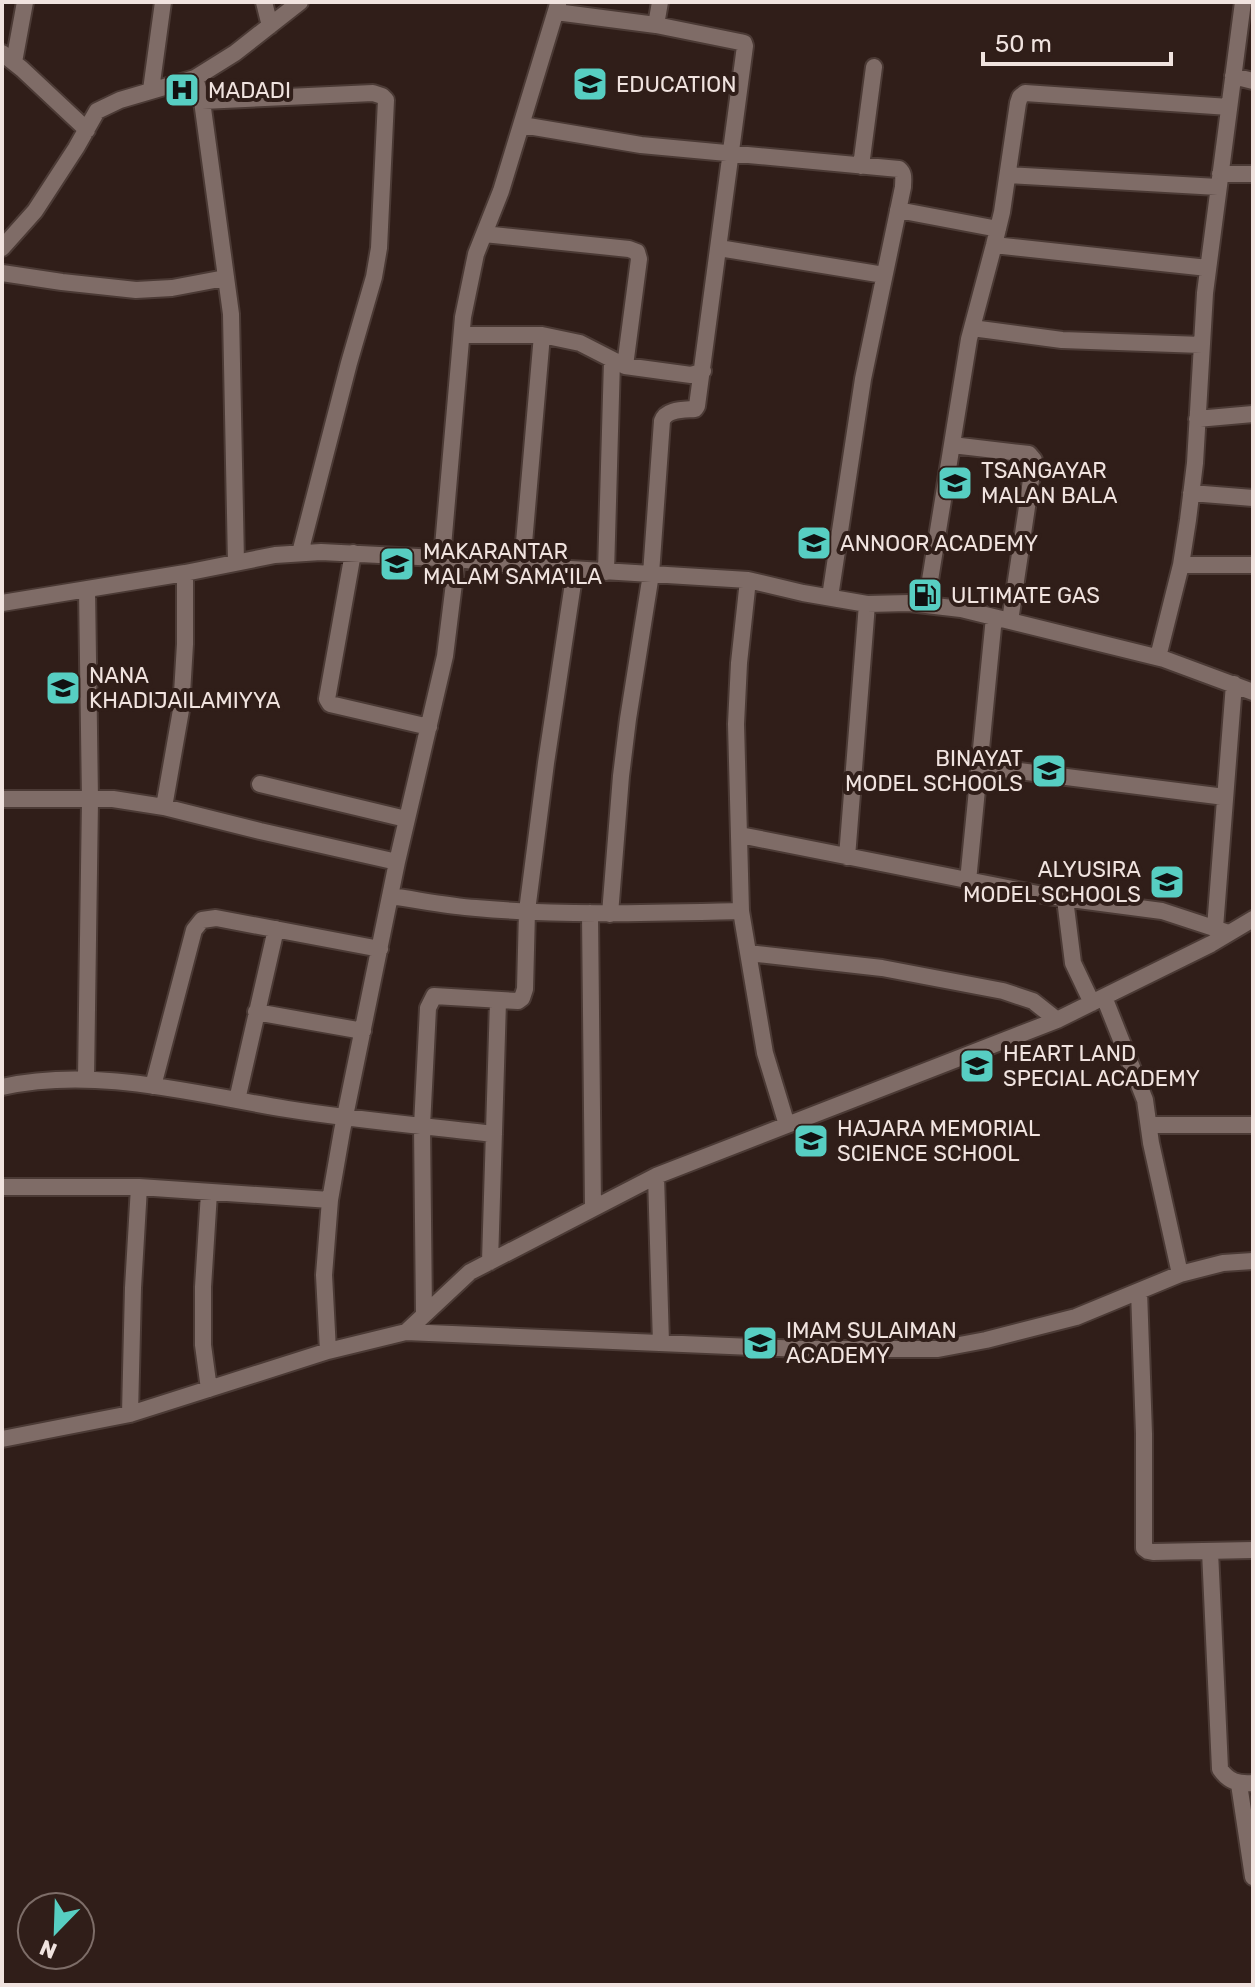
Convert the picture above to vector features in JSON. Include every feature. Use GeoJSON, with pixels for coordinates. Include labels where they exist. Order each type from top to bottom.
{"type":"FeatureCollection","features":[{"type":"Feature","properties":{"kind":"street"},"geometry":{"type":"LineString","coordinates":[[25,2],[8,58],[87,130]]}},
{"type":"Feature","properties":{"kind":"street"},"geometry":{"type":"LineString","coordinates":[[151,90],[163,2]]}},
{"type":"Feature","properties":{"kind":"street"},"geometry":{"type":"LineString","coordinates":[[264,2],[270,26]]}},
{"type":"Feature","properties":{"kind":"street"},"geometry":{"type":"LineString","coordinates":[[2,248],[35,211],[97,111],[120,100],[195,78],[235,53],[300,2]]}},
{"type":"Feature","properties":{"kind":"street"},"geometry":{"type":"LineString","coordinates":[[656,25],[660,2]]}},
{"type":"Feature","properties":{"kind":"street"},"geometry":{"type":"LineString","coordinates":[[1158,657],[1181,565],[1191,493],[1208,268],[1243,2]]}},
{"type":"Feature","properties":{"kind":"street"},"geometry":{"type":"LineString","coordinates":[[328,1351],[324,1275],[330,1200],[406,819],[445,656],[463,317],[476,254],[501,191],[557,7],[744,43],[697,406],[695,409],[669,412],[662,421],[651,574],[621,776],[610,914]]}},
{"type":"Feature","properties":{"kind":"street"},"geometry":{"type":"LineString","coordinates":[[861,166],[874,67]]}},
{"type":"Feature","properties":{"kind":"street"},"geometry":{"type":"LineString","coordinates":[[1233,76],[1253,81]]}},
{"type":"Feature","properties":{"kind":"street"},"geometry":{"type":"LineString","coordinates":[[195,78],[202,101],[231,314],[236,563]]}},
{"type":"Feature","properties":{"kind":"street"},"geometry":{"type":"LineString","coordinates":[[202,101],[373,93],[386,100],[379,248],[374,277],[300,553]]}},
{"type":"Feature","properties":{"kind":"street"},"geometry":{"type":"LineString","coordinates":[[926,605],[972,328],[996,237],[1020,97],[1025,93],[1229,107]]}},
{"type":"Feature","properties":{"kind":"street"},"geometry":{"type":"LineString","coordinates":[[522,125],[641,145],[902,171],[903,187],[863,379],[830,597]]}},
{"type":"Feature","properties":{"kind":"street"},"geometry":{"type":"LineString","coordinates":[[1008,175],[1219,180],[1253,174]]}},
{"type":"Feature","properties":{"kind":"street"},"geometry":{"type":"LineString","coordinates":[[898,210],[996,237],[1208,268]]}},
{"type":"Feature","properties":{"kind":"street"},"geometry":{"type":"LineString","coordinates":[[484,234],[637,252],[639,259],[618,363],[606,572]]}},
{"type":"Feature","properties":{"kind":"street"},"geometry":{"type":"LineString","coordinates":[[719,248],[884,275]]}},
{"type":"Feature","properties":{"kind":"street"},"geometry":{"type":"LineString","coordinates":[[2,273],[136,290],[172,288],[225,278]]}},
{"type":"Feature","properties":{"kind":"street"},"geometry":{"type":"LineString","coordinates":[[972,328],[1062,340],[1202,345]]}},
{"type":"Feature","properties":{"kind":"street"},"geometry":{"type":"LineString","coordinates":[[462,335],[542,335],[580,343],[618,363],[691,375],[703,371]]}},
{"type":"Feature","properties":{"kind":"street"},"geometry":{"type":"LineString","coordinates":[[522,566],[542,335]]}},
{"type":"Feature","properties":{"kind":"street"},"geometry":{"type":"LineString","coordinates":[[1197,419],[1253,414]]}},
{"type":"Feature","properties":{"kind":"street"},"geometry":{"type":"LineString","coordinates":[[952,445],[1029,454],[1034,460],[1002,619],[979,766],[968,881]]}},
{"type":"Feature","properties":{"kind":"street"},"geometry":{"type":"LineString","coordinates":[[1191,493],[1253,498]]}},
{"type":"Feature","properties":{"kind":"street"},"geometry":{"type":"LineString","coordinates":[[2,603],[275,555],[321,552],[449,558],[575,570],[748,580],[867,604],[961,609],[1158,657],[1253,692]]}},
{"type":"Feature","properties":{"kind":"street"},"geometry":{"type":"LineString","coordinates":[[353,553],[327,699],[330,704],[429,727]]}},
{"type":"Feature","properties":{"kind":"street"},"geometry":{"type":"LineString","coordinates":[[1181,565],[1253,565]]}},
{"type":"Feature","properties":{"kind":"street"},"geometry":{"type":"LineString","coordinates":[[424,1315],[422,1126],[428,1008],[434,996],[498,1001],[518,1001],[522,998],[525,989],[527,911],[575,570]]}},
{"type":"Feature","properties":{"kind":"street"},"geometry":{"type":"LineString","coordinates":[[164,807],[181,710],[185,573]]}},
{"type":"Feature","properties":{"kind":"street"},"geometry":{"type":"LineString","coordinates":[[748,580],[736,724],[741,911],[765,1053],[787,1125]]}},
{"type":"Feature","properties":{"kind":"street"},"geometry":{"type":"LineString","coordinates":[[86,1079],[90,800],[87,589]]}},
{"type":"Feature","properties":{"kind":"street"},"geometry":{"type":"LineString","coordinates":[[847,857],[867,604]]}},
{"type":"Feature","properties":{"kind":"street"},"geometry":{"type":"LineString","coordinates":[[1222,930],[1225,797],[1234,684]]}},
{"type":"Feature","properties":{"kind":"street"},"geometry":{"type":"LineString","coordinates":[[979,766],[1225,797]]}},
{"type":"Feature","properties":{"kind":"street"},"geometry":{"type":"LineString","coordinates":[[260,784],[406,819]]}},
{"type":"Feature","properties":{"kind":"street"},"geometry":{"type":"LineString","coordinates":[[2,799],[113,799],[164,807],[397,862]]}},
{"type":"Feature","properties":{"kind":"street"},"geometry":{"type":"LineString","coordinates":[[740,835],[1065,899],[1162,911],[1222,930]]}},
{"type":"Feature","properties":{"kind":"street"},"geometry":{"type":"LineString","coordinates":[[390,896],[472,908],[527,911],[610,914],[741,911]]}},
{"type":"Feature","properties":{"kind":"street"},"geometry":{"type":"LineString","coordinates":[[1065,899],[1073,963],[1098,1000],[1141,1086],[1180,1274]]}},
{"type":"Feature","properties":{"kind":"street"},"geometry":{"type":"LineString","coordinates":[[590,913],[593,1208]]}},
{"type":"Feature","properties":{"kind":"street"},"geometry":{"type":"LineString","coordinates":[[153,1086],[194,930],[202,920],[216,918],[380,949]]}},
{"type":"Feature","properties":{"kind":"street"},"geometry":{"type":"LineString","coordinates":[[406,1332],[470,1272],[656,1176],[1057,1020],[1211,944],[1222,930],[1253,919]]}},
{"type":"Feature","properties":{"kind":"street"},"geometry":{"type":"LineString","coordinates":[[237,1100],[276,929]]}},
{"type":"Feature","properties":{"kind":"street"},"geometry":{"type":"LineString","coordinates":[[748,953],[882,968],[1003,991],[1033,1001],[1057,1020]]}},
{"type":"Feature","properties":{"kind":"street"},"geometry":{"type":"LineString","coordinates":[[490,1262],[498,1001]]}},
{"type":"Feature","properties":{"kind":"street"},"geometry":{"type":"LineString","coordinates":[[256,1012],[363,1031]]}},
{"type":"Feature","properties":{"kind":"street"},"geometry":{"type":"LineString","coordinates":[[2,1087],[17,1083],[86,1079],[153,1086],[345,1118],[494,1134]]}},
{"type":"Feature","properties":{"kind":"street"},"geometry":{"type":"LineString","coordinates":[[1149,1125],[1253,1125]]}},
{"type":"Feature","properties":{"kind":"street"},"geometry":{"type":"LineString","coordinates":[[656,1176],[661,1343]]}},
{"type":"Feature","properties":{"kind":"street"},"geometry":{"type":"LineString","coordinates":[[2,1187],[139,1187],[330,1200]]}},
{"type":"Feature","properties":{"kind":"street"},"geometry":{"type":"LineString","coordinates":[[130,1414],[139,1187]]}},
{"type":"Feature","properties":{"kind":"street"},"geometry":{"type":"LineString","coordinates":[[209,1193],[203,1287],[203,1345],[209,1389]]}},
{"type":"Feature","properties":{"kind":"street"},"geometry":{"type":"LineString","coordinates":[[2,1439],[130,1414],[328,1351],[406,1332],[801,1349],[938,1349],[1076,1317],[1180,1274],[1223,1263],[1253,1261]]}},
{"type":"Feature","properties":{"kind":"street"},"geometry":{"type":"LineString","coordinates":[[1139,1291],[1144,1548],[1153,1552],[1253,1550]]}},
{"type":"Feature","properties":{"kind":"street"},"geometry":{"type":"LineString","coordinates":[[1210,1551],[1220,1769],[1226,1778],[1246,1783],[1253,1877]]}},
{"type":"Feature","properties":{"kind":"place","name":"EDUCATION"},"geometry":{"type":"Point","coordinates":[590,84]}},
{"type":"Feature","properties":{"kind":"place","name":"MADADI"},"geometry":{"type":"Point","coordinates":[182,90]}},
{"type":"Feature","properties":{"kind":"place","name":"TSANGAYAR MALAN BALA"},"geometry":{"type":"Point","coordinates":[955,483]}},
{"type":"Feature","properties":{"kind":"place","name":"ANNOOR ACADEMY"},"geometry":{"type":"Point","coordinates":[814,543]}},
{"type":"Feature","properties":{"kind":"place","name":"MAKARANTAR MALAM SAMA'ILA"},"geometry":{"type":"Point","coordinates":[397,564]}},
{"type":"Feature","properties":{"kind":"place","name":"ULTIMATE GAS"},"geometry":{"type":"Point","coordinates":[925,595]}},
{"type":"Feature","properties":{"kind":"place","name":"NANA KHADIJAILAMIYYA"},"geometry":{"type":"Point","coordinates":[63,688]}},
{"type":"Feature","properties":{"kind":"place","name":"BINAYAT MODEL SCHOOLS"},"geometry":{"type":"Point","coordinates":[1049,771]}},
{"type":"Feature","properties":{"kind":"place","name":"ALYUSIRA MODEL SCHOOLS"},"geometry":{"type":"Point","coordinates":[1167,882]}},
{"type":"Feature","properties":{"kind":"place","name":"HEART LAND SPECIAL ACADEMY"},"geometry":{"type":"Point","coordinates":[977,1066]}},
{"type":"Feature","properties":{"kind":"place","name":"HAJARA MEMORIAL SCIENCE SCHOOL"},"geometry":{"type":"Point","coordinates":[811,1141]}},
{"type":"Feature","properties":{"kind":"place","name":"IMAM SULAIMAN ACADEMY"},"geometry":{"type":"Point","coordinates":[760,1343]}}]}
